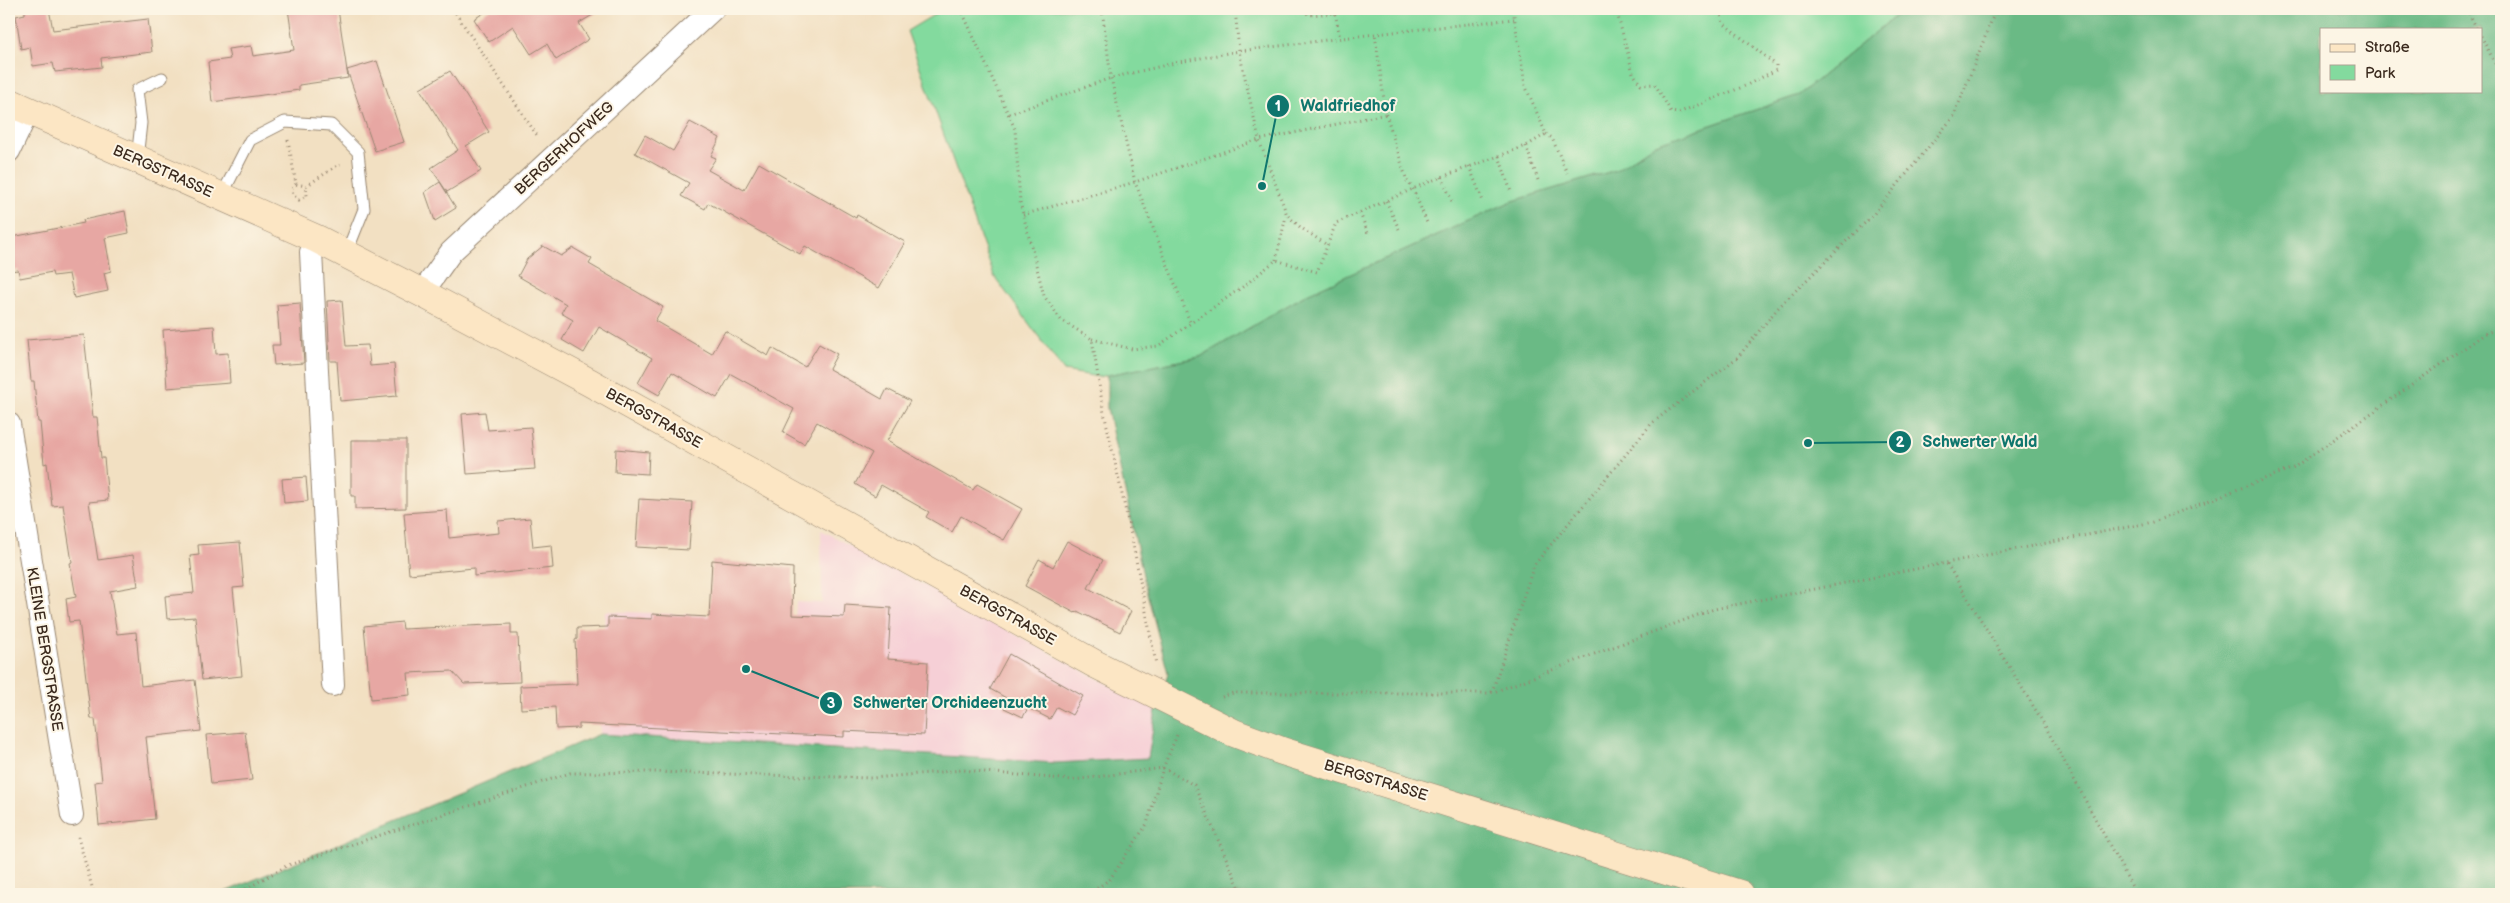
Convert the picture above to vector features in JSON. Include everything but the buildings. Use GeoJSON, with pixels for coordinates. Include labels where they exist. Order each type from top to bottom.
{"type":"FeatureCollection","features":[{"type":"Feature","properties":{"kind":"main road","name":"BERGSTRASSE"},"geometry":{"type":"LineString","coordinates":[[19,106],[317,239],[422,292],[590,382],[1095,664],[1234,733],[1282,751],[1740,894]]}},
{"type":"Feature","properties":{"kind":"street","name":"BERGERHOFWEG"},"geometry":{"type":"LineString","coordinates":[[422,292],[450,252],[553,159],[713,9]]}},
{"type":"Feature","properties":{"kind":"street"},"geometry":{"type":"LineString","coordinates":[[9,151],[19,106]]}},
{"type":"Feature","properties":{"kind":"street"},"geometry":{"type":"LineString","coordinates":[[317,239],[311,252],[333,685]]}},
{"type":"Feature","properties":{"kind":"street","name":"KLEINE BERGSTRASSE"},"geometry":{"type":"LineString","coordinates":[[9,424],[72,815]]}},
{"type":"Feature","properties":{"kind":"lane"},"geometry":{"type":"LineString","coordinates":[[137,159],[141,123],[137,90],[162,78]]}},
{"type":"Feature","properties":{"kind":"lane"},"geometry":{"type":"LineString","coordinates":[[221,197],[250,140],[285,122],[330,124],[358,152],[364,210],[346,254]]}},
{"type":"Feature","properties":{"kind":"path"},"geometry":{"type":"LineString","coordinates":[[452,9],[553,159]]}},
{"type":"Feature","properties":{"kind":"path"},"geometry":{"type":"LineString","coordinates":[[961,9],[1014,129],[1023,215],[1044,296],[1061,320],[1092,339],[1132,349],[1158,346],[1244,286],[1276,260],[1287,215]]}},
{"type":"Feature","properties":{"kind":"path"},"geometry":{"type":"LineString","coordinates":[[1102,9],[1111,78],[1135,182],[1190,322]]}},
{"type":"Feature","properties":{"kind":"path"},"geometry":{"type":"LineString","coordinates":[[1235,9],[1239,51],[1259,140],[1287,215],[1300,227],[1327,245]]}},
{"type":"Feature","properties":{"kind":"path"},"geometry":{"type":"LineString","coordinates":[[1305,9],[1308,14],[1334,13],[1340,38]]}},
{"type":"Feature","properties":{"kind":"path"},"geometry":{"type":"LineString","coordinates":[[1513,9],[1525,85],[1546,134],[1552,138],[1566,173]]}},
{"type":"Feature","properties":{"kind":"path"},"geometry":{"type":"LineString","coordinates":[[1616,9],[1633,73],[1641,85],[1655,84],[1671,112],[1678,113],[1745,86],[1776,70],[1776,65],[1723,23],[1720,9]]}},
{"type":"Feature","properties":{"kind":"path"},"geometry":{"type":"LineString","coordinates":[[1491,693],[1534,565],[1652,423],[1738,357],[1778,308],[1872,216],[1954,116],[1996,9]]}},
{"type":"Feature","properties":{"kind":"path"},"geometry":{"type":"LineString","coordinates":[[2467,9],[2476,28]]}},
{"type":"Feature","properties":{"kind":"path"},"geometry":{"type":"LineString","coordinates":[[1009,114],[1111,78],[1239,51],[1514,19]]}},
{"type":"Feature","properties":{"kind":"path"},"geometry":{"type":"LineString","coordinates":[[1375,34],[1386,114],[1406,181],[1413,189],[1427,223]]}},
{"type":"Feature","properties":{"kind":"path"},"geometry":{"type":"LineString","coordinates":[[2482,38],[2501,75]]}},
{"type":"Feature","properties":{"kind":"path"},"geometry":{"type":"LineString","coordinates":[[1023,215],[1135,182],[1259,140],[1386,114]]}},
{"type":"Feature","properties":{"kind":"path"},"geometry":{"type":"LineString","coordinates":[[285,122],[296,184],[292,189],[293,195],[299,200],[307,196],[306,186]]}},
{"type":"Feature","properties":{"kind":"path"},"geometry":{"type":"LineString","coordinates":[[1276,260],[1317,272],[1336,223],[1442,176],[1526,146],[1546,134]]}},
{"type":"Feature","properties":{"kind":"path"},"geometry":{"type":"LineString","coordinates":[[1526,146],[1540,183]]}},
{"type":"Feature","properties":{"kind":"path"},"geometry":{"type":"LineString","coordinates":[[296,184],[306,186],[358,152]]}},
{"type":"Feature","properties":{"kind":"path"},"geometry":{"type":"LineString","coordinates":[[1499,156],[1511,192]]}},
{"type":"Feature","properties":{"kind":"path"},"geometry":{"type":"LineString","coordinates":[[1469,166],[1483,201]]}},
{"type":"Feature","properties":{"kind":"path"},"geometry":{"type":"LineString","coordinates":[[1442,176],[1453,204]]}},
{"type":"Feature","properties":{"kind":"path"},"geometry":{"type":"LineString","coordinates":[[1386,201],[1399,229]]}},
{"type":"Feature","properties":{"kind":"path"},"geometry":{"type":"LineString","coordinates":[[1360,212],[1369,236]]}},
{"type":"Feature","properties":{"kind":"path"},"geometry":{"type":"LineString","coordinates":[[1089,894],[1110,879],[1147,824],[1163,768],[1187,711],[1234,693],[1491,693],[1714,609],[2153,522],[2293,468],[2486,333],[2501,328]]}},
{"type":"Feature","properties":{"kind":"path"},"geometry":{"type":"LineString","coordinates":[[1092,339],[1103,408],[1133,544],[1158,672]]}},
{"type":"Feature","properties":{"kind":"path"},"geometry":{"type":"LineString","coordinates":[[1947,564],[2044,724],[2136,894]]}},
{"type":"Feature","properties":{"kind":"path"},"geometry":{"type":"LineString","coordinates":[[237,894],[286,866],[570,773],[653,772],[874,778],[963,770],[1073,780],[1163,768],[1194,784],[1242,894]]}},
{"type":"Feature","properties":{"kind":"path"},"geometry":{"type":"LineString","coordinates":[[72,815],[94,894]]}},
{"type":"Feature","properties":{"kind":"shaded area"},"geometry":{"type":"Polygon","coordinates":[[[821,530],[1156,710],[1148,758],[1055,763],[600,734],[605,611],[795,619],[796,602],[822,603],[821,530]]]}},
{"type":"Feature","properties":{"kind":"green space"},"geometry":{"type":"Polygon","coordinates":[[[935,9],[1904,9],[1799,95],[1653,145],[1616,170],[1510,202],[1307,294],[1200,357],[1098,377],[1064,371],[994,276],[907,31],[937,13],[935,9]]]}},
{"type":"Feature","properties":{"kind":"green space"},"geometry":{"type":"Polygon","coordinates":[[[1904,9],[2501,9],[2501,894],[220,894],[600,734],[1055,763],[1148,758],[1156,710],[1168,673],[1146,589],[1107,408],[1107,375],[1200,357],[1307,294],[1510,202],[1616,170],[1653,145],[1799,95],[1904,9]]]}},
{"type":"Feature","properties":{"kind":"place","name":"Waldfriedhof"},"geometry":{"type":"Point","coordinates":[1262,186]}},
{"type":"Feature","properties":{"kind":"place","name":"Schwerter Wald"},"geometry":{"type":"Point","coordinates":[1808,443]}},
{"type":"Feature","properties":{"kind":"place","name":"Schwerter Orchideenzucht"},"geometry":{"type":"Point","coordinates":[746,669]}}]}
